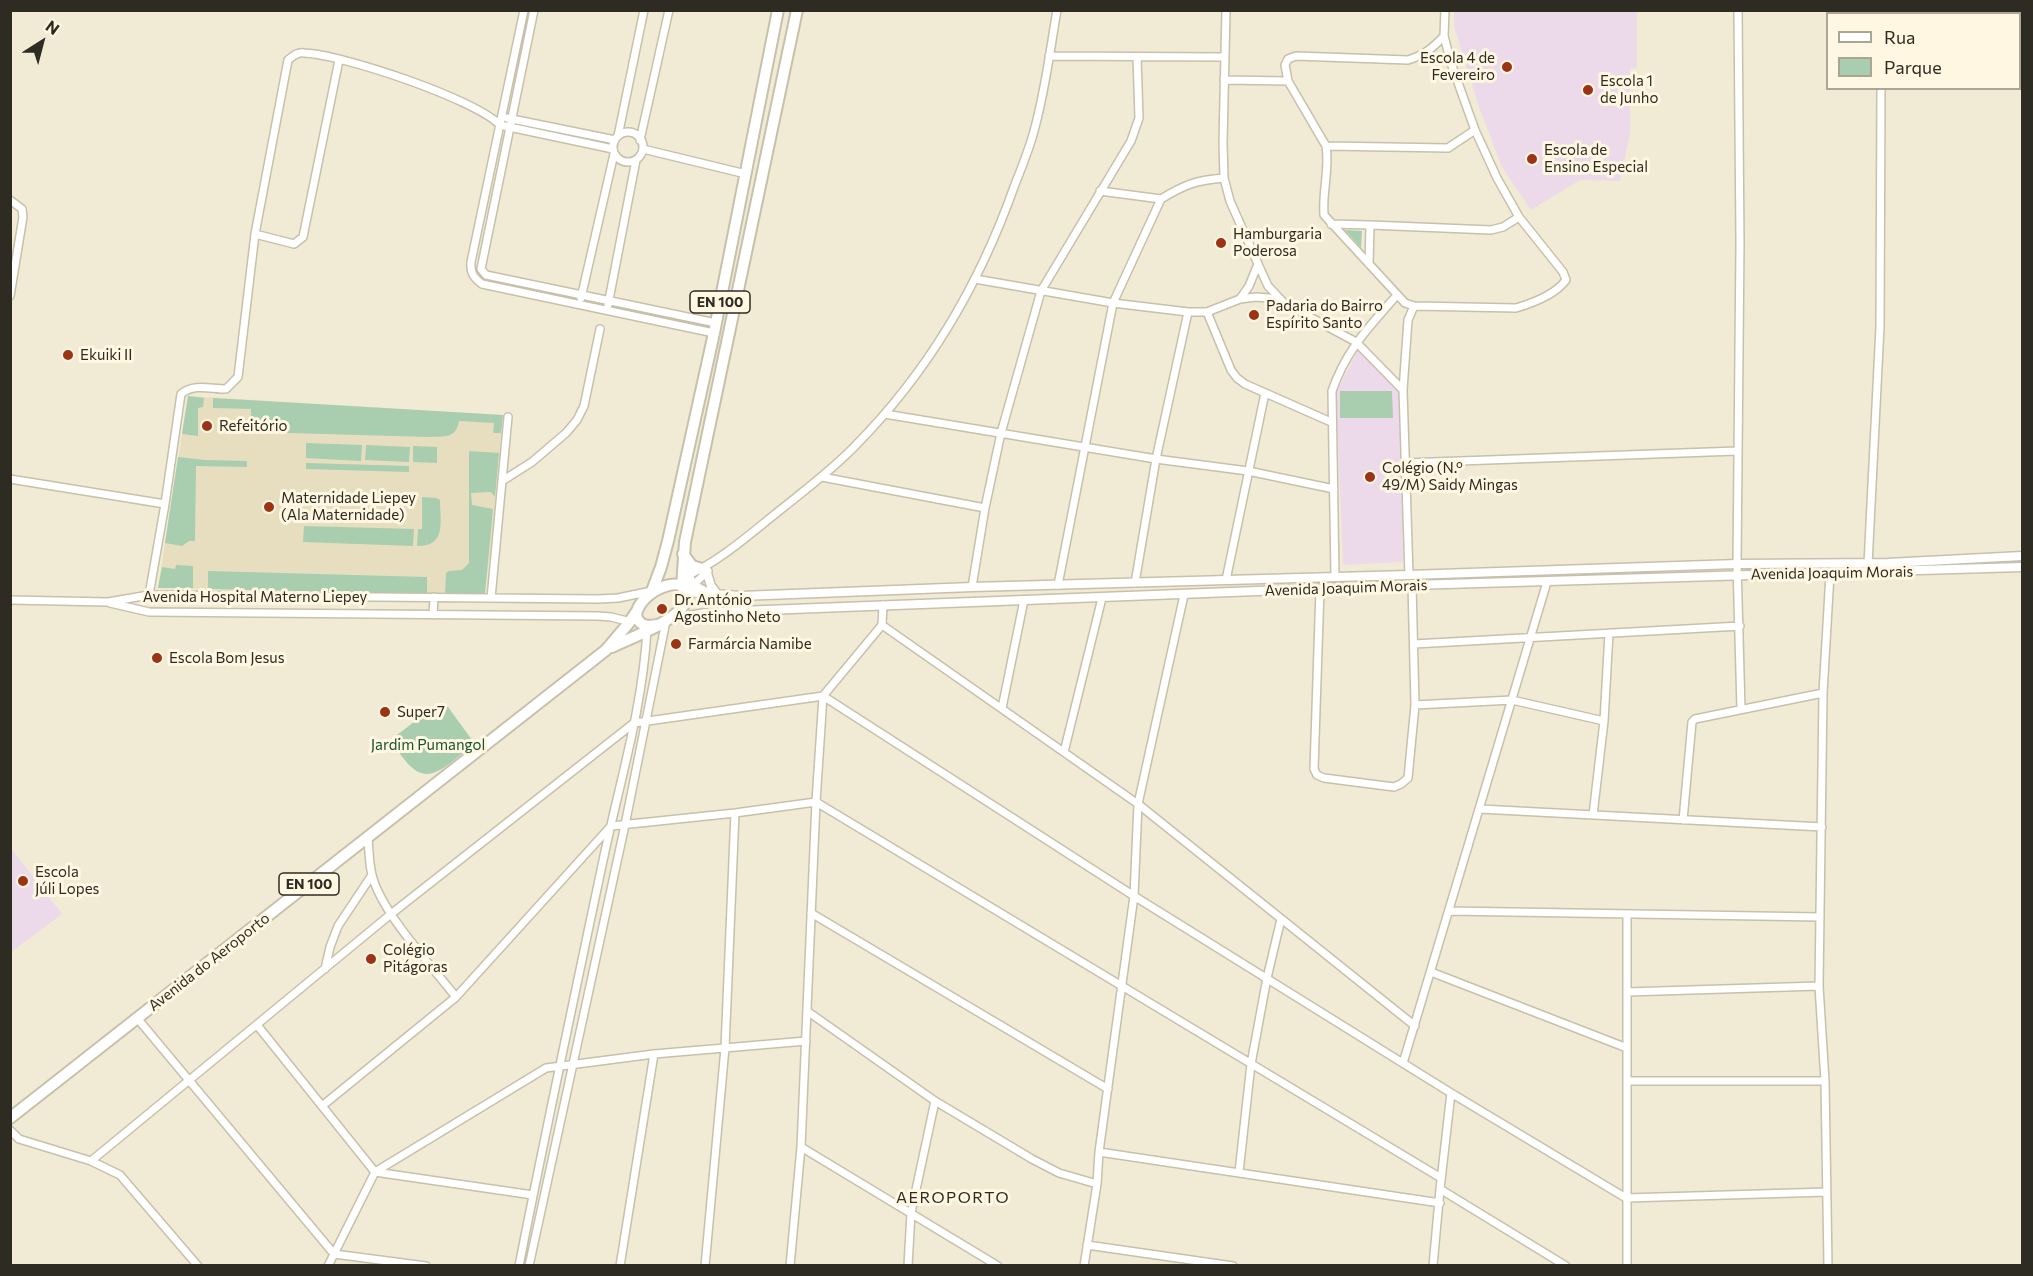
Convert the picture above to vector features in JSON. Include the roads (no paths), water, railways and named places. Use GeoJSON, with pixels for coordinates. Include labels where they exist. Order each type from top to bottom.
{"type":"FeatureCollection","features":[{"type":"Feature","properties":{"kind":"main road","name":"EN 100"},"geometry":{"type":"LineString","coordinates":[[606,650],[630,622],[640,603],[652,591],[668,541],[715,328],[778,10]]}},
{"type":"Feature","properties":{"kind":"main road","name":"EN 100"},"geometry":{"type":"LineString","coordinates":[[606,650],[655,624],[684,605],[686,584],[683,560],[797,10]]}},
{"type":"Feature","properties":{"kind":"main road"},"geometry":{"type":"LineString","coordinates":[[683,560],[704,571]]}},
{"type":"Feature","properties":{"kind":"main road"},"geometry":{"type":"LineString","coordinates":[[652,591],[669,584],[686,584],[713,595]]}},
{"type":"Feature","properties":{"kind":"main road"},"geometry":{"type":"LineString","coordinates":[[637,611],[637,619],[655,624]]}},
{"type":"Feature","properties":{"kind":"main road","name":"Avenida do Aeroporto"},"geometry":{"type":"LineString","coordinates":[[10,1118],[606,650]]}},
{"type":"Feature","properties":{"kind":"street"},"geometry":{"type":"LineString","coordinates":[[524,10],[470,271],[482,284],[607,310],[715,328]]}},
{"type":"Feature","properties":{"kind":"street"},"geometry":{"type":"LineString","coordinates":[[482,272],[481,263],[534,10]]}},
{"type":"Feature","properties":{"kind":"street"},"geometry":{"type":"LineString","coordinates":[[579,304],[644,10]]}},
{"type":"Feature","properties":{"kind":"street"},"geometry":{"type":"LineString","coordinates":[[640,140],[669,10]]}},
{"type":"Feature","properties":{"kind":"street"},"geometry":{"type":"LineString","coordinates":[[686,584],[822,477],[856,446],[924,365],[952,322],[1004,216],[1034,132],[1057,10]]}},
{"type":"Feature","properties":{"kind":"street"},"geometry":{"type":"LineString","coordinates":[[1226,10],[1224,178],[1230,201],[1268,286],[1284,303]]}},
{"type":"Feature","properties":{"kind":"street"},"geometry":{"type":"LineString","coordinates":[[1444,36],[1434,48],[1408,60],[1296,56],[1288,59],[1285,65],[1288,81],[1326,146],[1328,158],[1324,214],[1331,225],[1405,303],[1414,306],[1516,308],[1530,304],[1560,288],[1566,280],[1563,272],[1520,217],[1497,178],[1475,130],[1451,63],[1444,36],[1445,10]]}},
{"type":"Feature","properties":{"kind":"street"},"geometry":{"type":"LineString","coordinates":[[1738,10],[1740,243],[1737,564],[1741,709]]}},
{"type":"Feature","properties":{"kind":"street"},"geometry":{"type":"LineString","coordinates":[[148,595],[165,504],[181,394],[187,389],[196,387],[226,389],[238,377],[255,234],[288,60],[296,54],[304,53],[339,60],[411,82],[465,104],[493,118],[500,125],[614,152],[622,161],[636,160]]}},
{"type":"Feature","properties":{"kind":"street"},"geometry":{"type":"LineString","coordinates":[[1050,56],[1225,57]]}},
{"type":"Feature","properties":{"kind":"street"},"geometry":{"type":"LineString","coordinates":[[972,587],[985,508],[1001,433],[1041,291],[1131,141],[1139,118],[1137,57]]}},
{"type":"Feature","properties":{"kind":"street"},"geometry":{"type":"LineString","coordinates":[[255,234],[294,244],[303,237],[339,60]]}},
{"type":"Feature","properties":{"kind":"street"},"geometry":{"type":"LineString","coordinates":[[1224,80],[1288,81]]}},
{"type":"Feature","properties":{"kind":"street"},"geometry":{"type":"LineString","coordinates":[[1868,564],[1880,327],[1881,90]]}},
{"type":"Feature","properties":{"kind":"street"},"geometry":{"type":"LineString","coordinates":[[493,118],[501,117],[616,138],[627,132],[633,133],[640,140],[643,149]]}},
{"type":"Feature","properties":{"kind":"street"},"geometry":{"type":"LineString","coordinates":[[1326,146],[1448,148],[1475,130]]}},
{"type":"Feature","properties":{"kind":"street"},"geometry":{"type":"LineString","coordinates":[[643,149],[746,174]]}},
{"type":"Feature","properties":{"kind":"street"},"geometry":{"type":"LineString","coordinates":[[607,310],[636,160],[643,149]]}},
{"type":"Feature","properties":{"kind":"street"},"geometry":{"type":"LineString","coordinates":[[1058,585],[1113,303],[1161,200],[1182,186],[1205,179],[1224,178]]}},
{"type":"Feature","properties":{"kind":"street"},"geometry":{"type":"LineString","coordinates":[[1100,191],[1161,200]]}},
{"type":"Feature","properties":{"kind":"street"},"geometry":{"type":"LineString","coordinates":[[10,200],[22,209],[23,217],[10,296]]}},
{"type":"Feature","properties":{"kind":"street"},"geometry":{"type":"LineString","coordinates":[[1331,225],[1491,230],[1503,227],[1520,217]]}},
{"type":"Feature","properties":{"kind":"street"},"geometry":{"type":"LineString","coordinates":[[1368,264],[1370,225]]}},
{"type":"Feature","properties":{"kind":"street"},"geometry":{"type":"LineString","coordinates":[[1240,299],[1250,286],[1258,264]]}},
{"type":"Feature","properties":{"kind":"street"},"geometry":{"type":"LineString","coordinates":[[475,279],[482,272]]}},
{"type":"Feature","properties":{"kind":"street"},"geometry":{"type":"LineString","coordinates":[[482,272],[486,275],[609,301],[715,328]]}},
{"type":"Feature","properties":{"kind":"street"},"geometry":{"type":"LineString","coordinates":[[975,279],[1113,303],[1188,312],[1207,312],[1240,299],[1262,297],[1284,303],[1356,342],[1402,390]]}},
{"type":"Feature","properties":{"kind":"street"},"geometry":{"type":"LineString","coordinates":[[1335,578],[1332,391],[1337,376],[1356,342],[1397,295]]}},
{"type":"Feature","properties":{"kind":"street"},"geometry":{"type":"LineString","coordinates":[[1410,575],[1402,390],[1408,320],[1414,306]]}},
{"type":"Feature","properties":{"kind":"street"},"geometry":{"type":"LineString","coordinates":[[1135,583],[1155,459],[1188,312]]}},
{"type":"Feature","properties":{"kind":"street"},"geometry":{"type":"LineString","coordinates":[[1207,312],[1231,370],[1237,378],[1331,422]]}},
{"type":"Feature","properties":{"kind":"street"},"geometry":{"type":"LineString","coordinates":[[502,481],[532,462],[566,433],[577,420],[584,406],[600,328]]}},
{"type":"Feature","properties":{"kind":"street"},"geometry":{"type":"LineString","coordinates":[[1226,580],[1265,393]]}},
{"type":"Feature","properties":{"kind":"street"},"geometry":{"type":"LineString","coordinates":[[885,414],[1155,459],[1248,471],[1334,489]]}},
{"type":"Feature","properties":{"kind":"street"},"geometry":{"type":"LineString","coordinates":[[491,598],[508,417]]}},
{"type":"Feature","properties":{"kind":"street"},"geometry":{"type":"LineString","coordinates":[[1405,463],[1737,451]]}},
{"type":"Feature","properties":{"kind":"street"},"geometry":{"type":"LineString","coordinates":[[822,477],[985,508]]}},
{"type":"Feature","properties":{"kind":"street"},"geometry":{"type":"LineString","coordinates":[[10,479],[165,504]]}},
{"type":"Feature","properties":{"kind":"street","name":"Avenida Joaquim Morais"},"geometry":{"type":"LineString","coordinates":[[713,595],[1335,578],[1737,564],[1868,564],[2022,556]]}},
{"type":"Feature","properties":{"kind":"street","name":"Avenida Joaquim Morais"},"geometry":{"type":"LineString","coordinates":[[655,624],[706,613],[883,605],[1412,585],[2022,567]]}},
{"type":"Feature","properties":{"kind":"street"},"geometry":{"type":"LineString","coordinates":[[686,584],[704,571]]}},
{"type":"Feature","properties":{"kind":"street"},"geometry":{"type":"LineString","coordinates":[[704,571],[713,595]]}},
{"type":"Feature","properties":{"kind":"street"},"geometry":{"type":"LineString","coordinates":[[1828,1266],[1825,1081],[1819,986],[1823,693],[1830,574]]}},
{"type":"Feature","properties":{"kind":"street"},"geometry":{"type":"LineString","coordinates":[[1403,1063],[1547,582]]}},
{"type":"Feature","properties":{"kind":"street"},"geometry":{"type":"LineString","coordinates":[[1320,589],[1314,769],[1317,775],[1324,778],[1394,787],[1408,778],[1415,705],[1412,585]]}},
{"type":"Feature","properties":{"kind":"street","name":"Avenida Hospital Materno Liepey"},"geometry":{"type":"LineString","coordinates":[[108,602],[148,595],[618,598],[652,591]]}},
{"type":"Feature","properties":{"kind":"street"},"geometry":{"type":"LineString","coordinates":[[1084,1266],[1097,1184],[1099,1152],[1134,896],[1138,804],[1184,595]]}},
{"type":"Feature","properties":{"kind":"street"},"geometry":{"type":"LineString","coordinates":[[433,615],[434,597]]}},
{"type":"Feature","properties":{"kind":"street"},"geometry":{"type":"LineString","coordinates":[[1064,752],[1102,598]]}},
{"type":"Feature","properties":{"kind":"street"},"geometry":{"type":"LineString","coordinates":[[10,600],[108,602]]}},
{"type":"Feature","properties":{"kind":"street"},"geometry":{"type":"LineString","coordinates":[[1002,708],[1024,600]]}},
{"type":"Feature","properties":{"kind":"street","name":"Avenida Hospital Materno Liepey"},"geometry":{"type":"LineString","coordinates":[[108,602],[149,612],[598,616],[655,624]]}},
{"type":"Feature","properties":{"kind":"street"},"geometry":{"type":"LineString","coordinates":[[790,1266],[801,1147],[807,1041],[822,696],[882,625],[883,605]]}},
{"type":"Feature","properties":{"kind":"street"},"geometry":{"type":"LineString","coordinates":[[529,1266],[646,722],[655,624]]}},
{"type":"Feature","properties":{"kind":"street"},"geometry":{"type":"LineString","coordinates":[[519,1266],[655,624]]}},
{"type":"Feature","properties":{"kind":"street"},"geometry":{"type":"LineString","coordinates":[[882,625],[1138,804],[1415,1026]]}},
{"type":"Feature","properties":{"kind":"street"},"geometry":{"type":"LineString","coordinates":[[1414,644],[1740,626]]}},
{"type":"Feature","properties":{"kind":"street"},"geometry":{"type":"LineString","coordinates":[[1593,815],[1604,721],[1609,633]]}},
{"type":"Feature","properties":{"kind":"street"},"geometry":{"type":"LineString","coordinates":[[1683,820],[1692,722],[1695,719],[1823,693]]}},
{"type":"Feature","properties":{"kind":"street"},"geometry":{"type":"LineString","coordinates":[[92,1161],[391,914],[634,723],[822,696],[1134,896],[1451,1093],[1626,1198],[1827,1192]]}},
{"type":"Feature","properties":{"kind":"street"},"geometry":{"type":"LineString","coordinates":[[1415,705],[1512,700],[1604,721]]}},
{"type":"Feature","properties":{"kind":"street"},"geometry":{"type":"LineString","coordinates":[[322,1106],[456,997],[611,826],[816,802],[1441,1178]]}},
{"type":"Feature","properties":{"kind":"street"},"geometry":{"type":"LineString","coordinates":[[1480,809],[1822,827]]}},
{"type":"Feature","properties":{"kind":"street"},"geometry":{"type":"LineString","coordinates":[[705,1266],[725,1048],[735,813]]}},
{"type":"Feature","properties":{"kind":"street"},"geometry":{"type":"LineString","coordinates":[[368,837],[372,875],[381,899],[456,997]]}},
{"type":"Feature","properties":{"kind":"street"},"geometry":{"type":"LineString","coordinates":[[325,969],[338,926],[372,875]]}},
{"type":"Feature","properties":{"kind":"street"},"geometry":{"type":"LineString","coordinates":[[1449,911],[1820,917]]}},
{"type":"Feature","properties":{"kind":"street"},"geometry":{"type":"LineString","coordinates":[[811,913],[1108,1089]]}},
{"type":"Feature","properties":{"kind":"street"},"geometry":{"type":"LineString","coordinates":[[1627,915],[1627,1266]]}},
{"type":"Feature","properties":{"kind":"street"},"geometry":{"type":"LineString","coordinates":[[1239,1173],[1251,1064],[1266,978],[1281,919]]}},
{"type":"Feature","properties":{"kind":"street"},"geometry":{"type":"LineString","coordinates":[[1431,972],[1627,1048]]}},
{"type":"Feature","properties":{"kind":"street"},"geometry":{"type":"LineString","coordinates":[[1627,992],[1819,986]]}},
{"type":"Feature","properties":{"kind":"street"},"geometry":{"type":"LineString","coordinates":[[807,1011],[935,1101],[1059,1173],[1097,1184]]}},
{"type":"Feature","properties":{"kind":"street"},"geometry":{"type":"LineString","coordinates":[[137,1018],[334,1254],[426,1266]]}},
{"type":"Feature","properties":{"kind":"street"},"geometry":{"type":"LineString","coordinates":[[257,1025],[375,1172],[533,1195]]}},
{"type":"Feature","properties":{"kind":"street"},"geometry":{"type":"LineString","coordinates":[[328,1266],[375,1172],[546,1068],[654,1054],[807,1041]]}},
{"type":"Feature","properties":{"kind":"street"},"geometry":{"type":"LineString","coordinates":[[620,1266],[654,1054]]}},
{"type":"Feature","properties":{"kind":"street"},"geometry":{"type":"LineString","coordinates":[[1627,1081],[1825,1081]]}},
{"type":"Feature","properties":{"kind":"street"},"geometry":{"type":"LineString","coordinates":[[1433,1266],[1451,1093]]}},
{"type":"Feature","properties":{"kind":"street"},"geometry":{"type":"LineString","coordinates":[[908,1266],[911,1213],[935,1101]]}},
{"type":"Feature","properties":{"kind":"street"},"geometry":{"type":"LineString","coordinates":[[10,1130],[19,1139],[92,1161],[120,1175],[198,1266]]}},
{"type":"Feature","properties":{"kind":"street"},"geometry":{"type":"LineString","coordinates":[[801,1147],[998,1266]]}},
{"type":"Feature","properties":{"kind":"street"},"geometry":{"type":"LineString","coordinates":[[1099,1152],[1440,1203]]}},
{"type":"Feature","properties":{"kind":"street"},"geometry":{"type":"LineString","coordinates":[[1440,1189],[1566,1266]]}},
{"type":"Feature","properties":{"kind":"street"},"geometry":{"type":"LineString","coordinates":[[1087,1245],[1233,1266]]}},
{"type":"Feature","properties":{"kind":"place","name":"Escola 4 de Fevereiro"},"geometry":{"type":"Point","coordinates":[1507,67]}},
{"type":"Feature","properties":{"kind":"place","name":"Escola 1 de Junho"},"geometry":{"type":"Point","coordinates":[1588,90]}},
{"type":"Feature","properties":{"kind":"place","name":"Escola de Ensino Especial"},"geometry":{"type":"Point","coordinates":[1532,159]}},
{"type":"Feature","properties":{"kind":"place","name":"Hamburgaria Poderosa"},"geometry":{"type":"Point","coordinates":[1221,243]}},
{"type":"Feature","properties":{"kind":"place","name":"Padaria do Bairro Espírito Santo"},"geometry":{"type":"Point","coordinates":[1254,315]}},
{"type":"Feature","properties":{"kind":"place","name":"Ekuiki II"},"geometry":{"type":"Point","coordinates":[68,355]}},
{"type":"Feature","properties":{"kind":"place","name":"Refeitório"},"geometry":{"type":"Point","coordinates":[207,426]}},
{"type":"Feature","properties":{"kind":"place","name":"Colégio (N.º 49/M) Saidy Mingas"},"geometry":{"type":"Point","coordinates":[1370,477]}},
{"type":"Feature","properties":{"kind":"place","name":"Maternidade Liepey (Ala Maternidade)"},"geometry":{"type":"Point","coordinates":[269,507]}},
{"type":"Feature","properties":{"kind":"place","name":"Dr. António Agostinho Neto"},"geometry":{"type":"Point","coordinates":[662,609]}},
{"type":"Feature","properties":{"kind":"place","name":"Farmárcia Namibe"},"geometry":{"type":"Point","coordinates":[676,644]}},
{"type":"Feature","properties":{"kind":"place","name":"Escola Bom Jesus"},"geometry":{"type":"Point","coordinates":[157,658]}},
{"type":"Feature","properties":{"kind":"place","name":"Super7"},"geometry":{"type":"Point","coordinates":[385,712]}},
{"type":"Feature","properties":{"kind":"place","name":"Escola Júli Lopes"},"geometry":{"type":"Point","coordinates":[23,881]}},
{"type":"Feature","properties":{"kind":"place","name":"Colégio Pitágoras"},"geometry":{"type":"Point","coordinates":[371,959]}},
{"type":"Feature","properties":{"kind":"district","name":"AEROPORTO"},"geometry":{"type":"Point","coordinates":[953,1198]}},
{"type":"Feature","properties":{"kind":"park label","name":"Jardim Pumangol"},"geometry":{"type":"Point","coordinates":[428,745]}}]}
